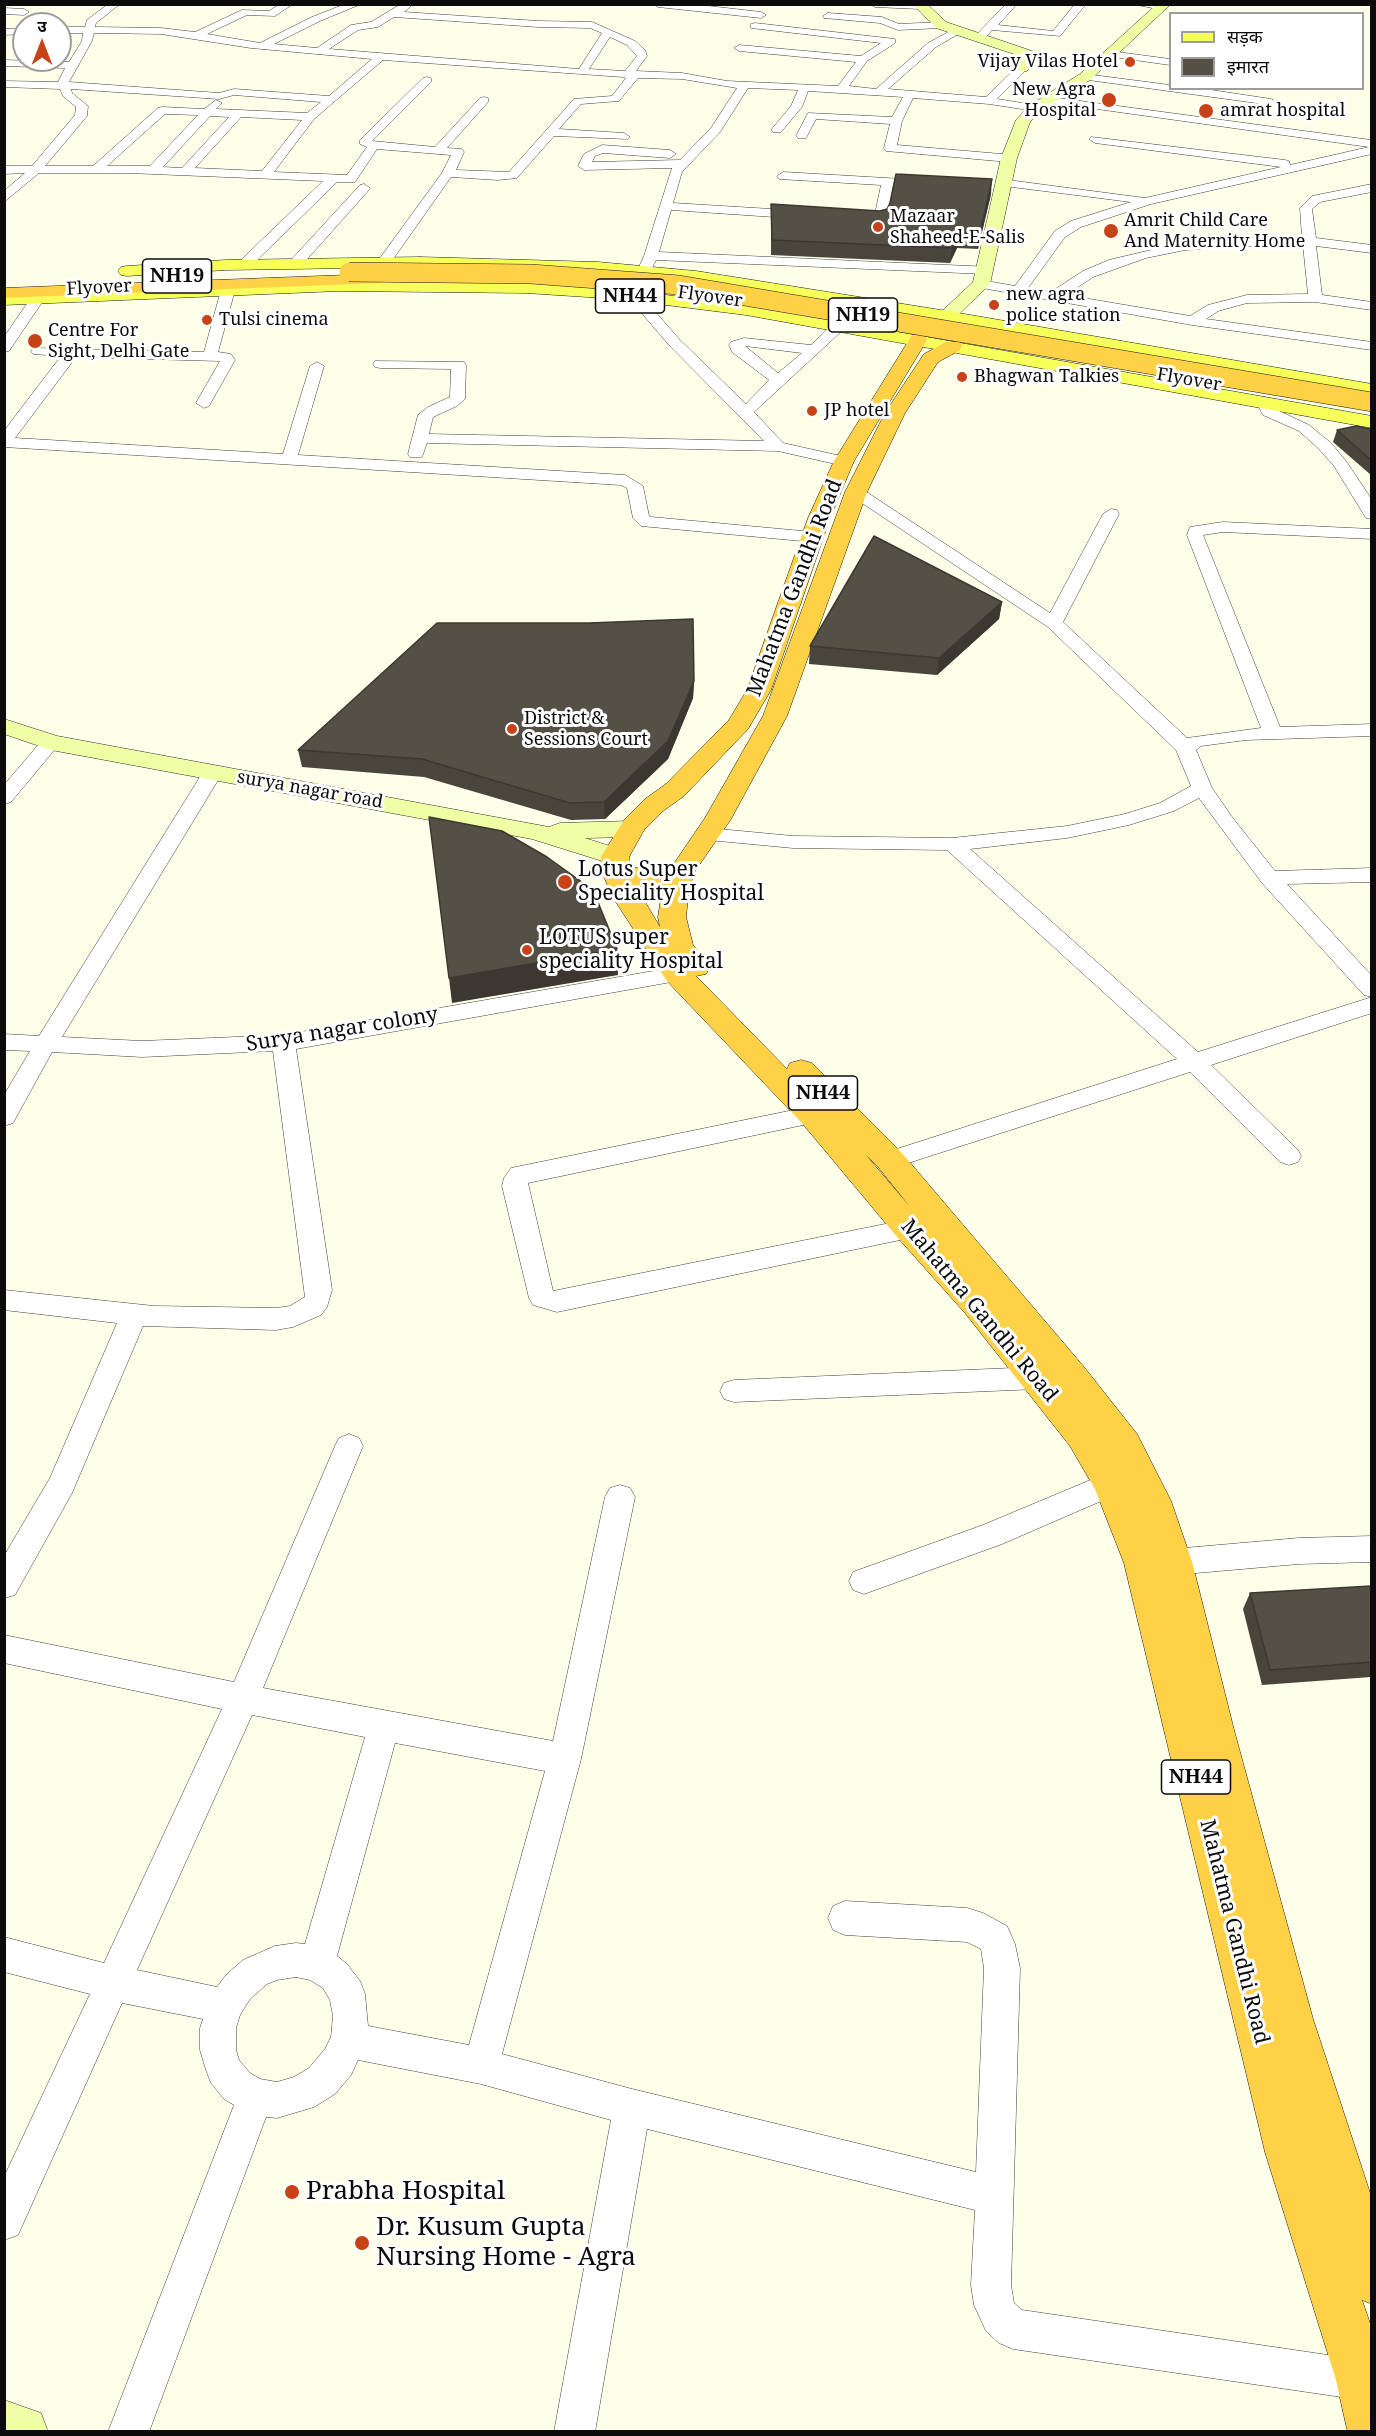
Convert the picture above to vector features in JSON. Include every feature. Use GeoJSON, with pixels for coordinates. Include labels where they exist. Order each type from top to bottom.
{"type":"FeatureCollection","features":[{"type":"Feature","properties":{"kind":"highway","name":"Flyover"},"geometry":{"type":"LineString","coordinates":[[4,283],[344,279],[531,274],[679,285],[1371,402]]}},
{"type":"Feature","properties":{"kind":"highway","name":"Flyover"},"geometry":{"type":"LineString","coordinates":[[4,293],[374,279],[548,281],[717,297],[1371,412]]}},
{"type":"Feature","properties":{"kind":"highway","name":"Mahatma Gandhi Road"},"geometry":{"type":"LineString","coordinates":[[918,340],[844,461],[819,518],[759,690],[739,724],[675,790],[654,805],[631,829],[615,865],[626,896],[677,974],[813,1115],[910,1229],[977,1303],[1083,1435],[1112,1483],[1143,1563],[1288,2152],[1362,2380],[1371,2425]]}},
{"type":"Feature","properties":{"kind":"highway","name":"Mahatma Gandhi Road"},"geometry":{"type":"LineString","coordinates":[[953,346],[931,358],[894,413],[856,492],[775,716],[708,834],[681,871],[675,888],[672,917],[680,945],[687,957],[890,1160],[1064,1368],[1124,1445],[1152,1502],[1173,1562],[1265,1930],[1290,2019],[1371,2279]]}},
{"type":"Feature","properties":{"kind":"highway"},"geometry":{"type":"LineString","coordinates":[[675,790],[726,804]]}},
{"type":"Feature","properties":{"kind":"highway"},"geometry":{"type":"LineString","coordinates":[[615,865],[647,879],[681,871]]}},
{"type":"Feature","properties":{"kind":"main road","name":"NH44"},"geometry":{"type":"LineString","coordinates":[[384,262],[598,267],[648,264],[696,276],[947,316]]}},
{"type":"Feature","properties":{"kind":"main road"},"geometry":{"type":"LineString","coordinates":[[4,277],[244,265],[384,262]]}},
{"type":"Feature","properties":{"kind":"main road","name":"NH44"},"geometry":{"type":"LineString","coordinates":[[344,279],[634,296],[746,310],[918,340]]}},
{"type":"Feature","properties":{"kind":"main road"},"geometry":{"type":"LineString","coordinates":[[4,300],[228,290],[344,279]]}},
{"type":"Feature","properties":{"kind":"main road"},"geometry":{"type":"LineString","coordinates":[[864,331],[888,307]]}},
{"type":"Feature","properties":{"kind":"main road"},"geometry":{"type":"LineString","coordinates":[[947,316],[1371,390]]}},
{"type":"Feature","properties":{"kind":"main road"},"geometry":{"type":"LineString","coordinates":[[998,354],[1016,329]]}},
{"type":"Feature","properties":{"kind":"main road"},"geometry":{"type":"LineString","coordinates":[[918,340],[1264,402],[1296,416],[1371,422]]}},
{"type":"Feature","properties":{"kind":"street"},"geometry":{"type":"LineString","coordinates":[[72,64],[87,41],[96,11],[115,4]]}},
{"type":"Feature","properties":{"kind":"street"},"geometry":{"type":"LineString","coordinates":[[197,35],[246,12],[272,14],[288,4]]}},
{"type":"Feature","properties":{"kind":"street"},"geometry":{"type":"LineString","coordinates":[[262,46],[316,19],[356,4]]}},
{"type":"Feature","properties":{"kind":"street"},"geometry":{"type":"LineString","coordinates":[[318,52],[355,27],[374,25],[409,4]]}},
{"type":"Feature","properties":{"kind":"street"},"geometry":{"type":"LineString","coordinates":[[658,4],[769,10]]}},
{"type":"Feature","properties":{"kind":"street"},"geometry":{"type":"LineString","coordinates":[[875,4],[919,5],[941,25],[1030,55],[1031,57],[1022,68],[989,101]]}},
{"type":"Feature","properties":{"kind":"street"},"geometry":{"type":"LineString","coordinates":[[980,37],[1012,4]]}},
{"type":"Feature","properties":{"kind":"street"},"geometry":{"type":"LineString","coordinates":[[990,27],[1056,34],[1081,4]]}},
{"type":"Feature","properties":{"kind":"street"},"geometry":{"type":"LineString","coordinates":[[1137,4],[1164,6]]}},
{"type":"Feature","properties":{"kind":"street"},"geometry":{"type":"LineString","coordinates":[[947,316],[983,277],[999,186],[1023,120],[1035,108],[1085,77],[1164,6]]}},
{"type":"Feature","properties":{"kind":"street"},"geometry":{"type":"LineString","coordinates":[[446,18],[463,9]]}},
{"type":"Feature","properties":{"kind":"street"},"geometry":{"type":"LineString","coordinates":[[508,21],[519,10]]}},
{"type":"Feature","properties":{"kind":"street"},"geometry":{"type":"LineString","coordinates":[[769,10],[737,52],[863,59]]}},
{"type":"Feature","properties":{"kind":"street"},"geometry":{"type":"LineString","coordinates":[[4,11],[24,12]]}},
{"type":"Feature","properties":{"kind":"street"},"geometry":{"type":"LineString","coordinates":[[392,14],[590,25]]}},
{"type":"Feature","properties":{"kind":"street"},"geometry":{"type":"LineString","coordinates":[[812,14],[882,20],[896,27],[941,25]]}},
{"type":"Feature","properties":{"kind":"street"},"geometry":{"type":"LineString","coordinates":[[448,173],[513,175],[578,101],[615,99],[642,53],[632,43],[590,25],[584,20],[583,15]]}},
{"type":"Feature","properties":{"kind":"street"},"geometry":{"type":"LineString","coordinates":[[755,26],[891,41],[863,59],[840,89]]}},
{"type":"Feature","properties":{"kind":"street"},"geometry":{"type":"LineString","coordinates":[[72,30],[161,31],[318,52],[582,72],[718,76],[744,85],[805,86],[910,94],[989,101],[1035,108]]}},
{"type":"Feature","properties":{"kind":"street"},"geometry":{"type":"LineString","coordinates":[[879,92],[932,45],[956,31]]}},
{"type":"Feature","properties":{"kind":"street"},"geometry":{"type":"LineString","coordinates":[[582,72],[607,33]]}},
{"type":"Feature","properties":{"kind":"street"},"geometry":{"type":"LineString","coordinates":[[1110,54],[1169,63]]}},
{"type":"Feature","properties":{"kind":"street"},"geometry":{"type":"LineString","coordinates":[[266,174],[310,117],[381,57]]}},
{"type":"Feature","properties":{"kind":"street"},"geometry":{"type":"LineString","coordinates":[[4,198],[36,169],[60,138],[78,121],[83,112],[82,106],[67,94],[63,85],[67,72]]}},
{"type":"Feature","properties":{"kind":"street"},"geometry":{"type":"LineString","coordinates":[[1085,77],[1169,88]]}},
{"type":"Feature","properties":{"kind":"street"},"geometry":{"type":"LineString","coordinates":[[384,262],[448,173],[458,152],[375,145],[364,142],[427,80]]}},
{"type":"Feature","properties":{"kind":"street"},"geometry":{"type":"LineString","coordinates":[[4,84],[63,85],[222,96],[234,92],[330,99]]}},
{"type":"Feature","properties":{"kind":"street"},"geometry":{"type":"LineString","coordinates":[[744,85],[716,130],[676,171],[648,264],[983,277],[1020,289],[1192,321],[1371,346]]}},
{"type":"Feature","properties":{"kind":"street"},"geometry":{"type":"LineString","coordinates":[[777,130],[796,107],[805,86]]}},
{"type":"Feature","properties":{"kind":"street"},"geometry":{"type":"LineString","coordinates":[[1198,90],[1224,92],[1271,102]]}},
{"type":"Feature","properties":{"kind":"street"},"geometry":{"type":"LineString","coordinates":[[910,94],[896,121],[889,147],[891,149],[1009,158]]}},
{"type":"Feature","properties":{"kind":"street"},"geometry":{"type":"LineString","coordinates":[[153,170],[222,96]]}},
{"type":"Feature","properties":{"kind":"street"},"geometry":{"type":"LineString","coordinates":[[439,149],[484,100]]}},
{"type":"Feature","properties":{"kind":"street"},"geometry":{"type":"LineString","coordinates":[[1051,100],[1371,144]]}},
{"type":"Feature","properties":{"kind":"street"},"geometry":{"type":"LineString","coordinates":[[97,168],[160,111],[209,111],[310,117]]}},
{"type":"Feature","properties":{"kind":"street"},"geometry":{"type":"LineString","coordinates":[[186,171],[239,113]]}},
{"type":"Feature","properties":{"kind":"street"},"geometry":{"type":"LineString","coordinates":[[802,136],[812,115],[896,121]]}},
{"type":"Feature","properties":{"kind":"street"},"geometry":{"type":"LineString","coordinates":[[549,132],[635,139],[635,145],[631,151]]}},
{"type":"Feature","properties":{"kind":"street"},"geometry":{"type":"LineString","coordinates":[[1095,140],[1301,166]]}},
{"type":"Feature","properties":{"kind":"street"},"geometry":{"type":"LineString","coordinates":[[4,170],[97,168],[352,178],[375,145]]}},
{"type":"Feature","properties":{"kind":"street"},"geometry":{"type":"LineString","coordinates":[[670,154],[602,149],[590,154],[584,166],[681,164]]}},
{"type":"Feature","properties":{"kind":"street"},"geometry":{"type":"LineString","coordinates":[[1020,289],[1067,228],[1148,201],[1371,150]]}},
{"type":"Feature","properties":{"kind":"street"},"geometry":{"type":"LineString","coordinates":[[783,176],[911,184]]}},
{"type":"Feature","properties":{"kind":"street"},"geometry":{"type":"LineString","coordinates":[[244,265],[333,179]]}},
{"type":"Feature","properties":{"kind":"street"},"geometry":{"type":"LineString","coordinates":[[839,217],[880,219],[888,183]]}},
{"type":"Feature","properties":{"kind":"street"},"geometry":{"type":"LineString","coordinates":[[999,186],[1148,201]]}},
{"type":"Feature","properties":{"kind":"street"},"geometry":{"type":"LineString","coordinates":[[296,263],[364,188]]}},
{"type":"Feature","properties":{"kind":"street"},"geometry":{"type":"LineString","coordinates":[[1315,298],[1306,208],[1316,200],[1371,188]]}},
{"type":"Feature","properties":{"kind":"street"},"geometry":{"type":"LineString","coordinates":[[1335,195],[1371,202]]}},
{"type":"Feature","properties":{"kind":"street"},"geometry":{"type":"LineString","coordinates":[[666,206],[816,216]]}},
{"type":"Feature","properties":{"kind":"street"},"geometry":{"type":"LineString","coordinates":[[1056,296],[1088,274],[1160,250],[1243,241],[1311,241],[1371,249]]}},
{"type":"Feature","properties":{"kind":"street"},"geometry":{"type":"LineString","coordinates":[[210,356],[228,290]]}},
{"type":"Feature","properties":{"kind":"street"},"geometry":{"type":"LineString","coordinates":[[634,296],[674,342],[778,446]]}},
{"type":"Feature","properties":{"kind":"street"},"geometry":{"type":"LineString","coordinates":[[4,348],[38,298]]}},
{"type":"Feature","properties":{"kind":"street"},"geometry":{"type":"LineString","coordinates":[[1192,321],[1213,308],[1247,299],[1315,298],[1371,306]]}},
{"type":"Feature","properties":{"kind":"street"},"geometry":{"type":"LineString","coordinates":[[746,412],[839,326]]}},
{"type":"Feature","properties":{"kind":"street"},"geometry":{"type":"LineString","coordinates":[[778,380],[737,349],[737,344],[759,343],[814,350]]}},
{"type":"Feature","properties":{"kind":"street"},"geometry":{"type":"LineString","coordinates":[[38,351],[226,357],[228,360],[204,404]]}},
{"type":"Feature","properties":{"kind":"street"},"geometry":{"type":"LineString","coordinates":[[72,352],[4,442],[625,480],[635,486],[641,518],[647,522],[813,537]]}},
{"type":"Feature","properties":{"kind":"street"},"geometry":{"type":"LineString","coordinates":[[380,364],[459,365],[457,399],[426,415],[414,466]]}},
{"type":"Feature","properties":{"kind":"street"},"geometry":{"type":"LineString","coordinates":[[290,460],[317,366]]}},
{"type":"Feature","properties":{"kind":"street"},"geometry":{"type":"LineString","coordinates":[[1296,416],[1334,456],[1371,514]]}},
{"type":"Feature","properties":{"kind":"street"},"geometry":{"type":"LineString","coordinates":[[420,438],[778,446],[844,461]]}},
{"type":"Feature","properties":{"kind":"street"},"geometry":{"type":"LineString","coordinates":[[856,492],[1054,623],[1186,748],[1186,755],[1202,788],[1224,821],[1269,879],[1371,990]]}},
{"type":"Feature","properties":{"kind":"street"},"geometry":{"type":"LineString","coordinates":[[1054,623],[1111,514]]}},
{"type":"Feature","properties":{"kind":"street"},"geometry":{"type":"LineString","coordinates":[[1272,731],[1195,535],[1196,531],[1223,527],[1371,534]]}},
{"type":"Feature","properties":{"kind":"street","name":"surya nagar road"},"geometry":{"type":"LineString","coordinates":[[4,726],[51,742],[537,832],[615,865]]}},
{"type":"Feature","properties":{"kind":"street"},"geometry":{"type":"LineString","coordinates":[[1186,748],[1196,741],[1216,737],[1272,731],[1371,730]]}},
{"type":"Feature","properties":{"kind":"street"},"geometry":{"type":"LineString","coordinates":[[4,798],[51,742]]}},
{"type":"Feature","properties":{"kind":"street"},"geometry":{"type":"LineString","coordinates":[[4,1118],[45,1045],[213,772]]}},
{"type":"Feature","properties":{"kind":"street"},"geometry":{"type":"LineString","coordinates":[[708,834],[793,842],[952,844],[1067,832],[1130,819],[1167,807],[1202,788]]}},
{"type":"Feature","properties":{"kind":"street"},"geometry":{"type":"LineString","coordinates":[[537,832],[631,829]]}},
{"type":"Feature","properties":{"kind":"street"},"geometry":{"type":"LineString","coordinates":[[952,844],[1193,1061],[1289,1156]]}},
{"type":"Feature","properties":{"kind":"street"},"geometry":{"type":"LineString","coordinates":[[1269,879],[1371,875]]}},
{"type":"Feature","properties":{"kind":"street","name":"Surya nagar colony"},"geometry":{"type":"LineString","coordinates":[[4,1042],[142,1049],[283,1043],[677,974]]}},
{"type":"Feature","properties":{"kind":"street"},"geometry":{"type":"LineString","coordinates":[[890,1160],[1371,1005]]}},
{"type":"Feature","properties":{"kind":"street"},"geometry":{"type":"LineString","coordinates":[[4,1300],[134,1315],[276,1319],[312,1308],[318,1300],[317,1279],[283,1043]]}},
{"type":"Feature","properties":{"kind":"street"},"geometry":{"type":"LineString","coordinates":[[813,1115],[520,1175],[516,1178],[515,1186],[542,1298],[558,1302],[910,1229]]}},
{"type":"Feature","properties":{"kind":"street"},"geometry":{"type":"LineString","coordinates":[[4,1585],[62,1484],[134,1315]]}},
{"type":"Feature","properties":{"kind":"street"},"geometry":{"type":"LineString","coordinates":[[734,1391],[1037,1378]]}},
{"type":"Feature","properties":{"kind":"street"},"geometry":{"type":"LineString","coordinates":[[4,2221],[243,1699],[349,1446]]}},
{"type":"Feature","properties":{"kind":"street"},"geometry":{"type":"LineString","coordinates":[[864,1581],[992,1535],[1112,1483]]}},
{"type":"Feature","properties":{"kind":"street"},"geometry":{"type":"LineString","coordinates":[[481,2066],[565,1758],[620,1497]]}},
{"type":"Feature","properties":{"kind":"street"},"geometry":{"type":"LineString","coordinates":[[1173,1562],[1299,1551],[1371,1549]]}},
{"type":"Feature","properties":{"kind":"street"},"geometry":{"type":"LineString","coordinates":[[4,1649],[243,1699],[565,1758]]}},
{"type":"Feature","properties":{"kind":"street"},"geometry":{"type":"LineString","coordinates":[[317,1964],[384,1725]]}},
{"type":"Feature","properties":{"kind":"street"},"geometry":{"type":"LineString","coordinates":[[845,1918],[967,1925],[983,1930],[995,1938],[1001,1952],[991,2285],[994,2306],[1012,2330],[1362,2380]]}},
{"type":"Feature","properties":{"kind":"street"},"geometry":{"type":"LineString","coordinates":[[4,1954],[113,1983],[225,2006]]}},
{"type":"Feature","properties":{"kind":"street"},"geometry":{"type":"LineString","coordinates":[[296,1960],[317,1964],[335,1976],[347,1994],[351,2016],[349,2040],[338,2062],[322,2081],[308,2090],[277,2100],[255,2097],[237,2086],[224,2070],[218,2050],[218,2028],[225,2006],[238,1987],[255,1972],[275,1963],[296,1960]]}},
{"type":"Feature","properties":{"kind":"street"},"geometry":{"type":"LineString","coordinates":[[349,2040],[481,2066],[632,2108],[992,2195]]}},
{"type":"Feature","properties":{"kind":"street"},"geometry":{"type":"LineString","coordinates":[[128,2432],[255,2097]]}},
{"type":"Feature","properties":{"kind":"street"},"geometry":{"type":"LineString","coordinates":[[574,2432],[632,2108]]}},
{"type":"Feature","properties":{"kind":"street"},"geometry":{"type":"LineString","coordinates":[[4,2426],[22,2432]]}},
{"type":"Feature","properties":{"kind":"building","name":"Mazaar Shaheed-E-Salis"},"geometry":{"type":"Polygon","coordinates":[[[896,174],[992,179],[980,234],[959,233],[952,248],[772,240],[771,204],[880,211],[887,209],[890,203],[896,174]]]}},
{"type":"Feature","properties":{"kind":"building"},"geometry":{"type":"Polygon","coordinates":[[[1356,426],[1371,429],[1371,460],[1337,430],[1356,426]]]}},
{"type":"Feature","properties":{"kind":"building"},"geometry":{"type":"Polygon","coordinates":[[[874,536],[1002,602],[939,658],[810,646],[874,536]]]}},
{"type":"Feature","properties":{"kind":"building","name":"District & Sessions Court"},"geometry":{"type":"Polygon","coordinates":[[[693,619],[694,681],[668,741],[604,802],[570,803],[422,759],[298,750],[437,623],[589,623],[693,619]]]}},
{"type":"Feature","properties":{"kind":"building","name":"LOTUS super speciality Hospital"},"geometry":{"type":"Polygon","coordinates":[[[429,817],[502,831],[547,857],[593,890],[617,949],[449,978],[429,817]]]}},
{"type":"Feature","properties":{"kind":"building"},"geometry":{"type":"Polygon","coordinates":[[[1371,1586],[1371,1662],[1270,1670],[1250,1593],[1371,1586]]]}},
{"type":"Feature","properties":{"kind":"place","name":"Vijay Vilas Hotel"},"geometry":{"type":"Point","coordinates":[1130,62]}},
{"type":"Feature","properties":{"kind":"place","name":"New Agra Hospital"},"geometry":{"type":"Point","coordinates":[1109,100]}},
{"type":"Feature","properties":{"kind":"place","name":"amrat hospital"},"geometry":{"type":"Point","coordinates":[1206,111]}},
{"type":"Feature","properties":{"kind":"place","name":"Mazaar Shaheed-E-Salis"},"geometry":{"type":"Point","coordinates":[878,227]}},
{"type":"Feature","properties":{"kind":"place","name":"Amrit Child Care And Maternity Home"},"geometry":{"type":"Point","coordinates":[1111,231]}},
{"type":"Feature","properties":{"kind":"place","name":"new agra police station"},"geometry":{"type":"Point","coordinates":[994,305]}},
{"type":"Feature","properties":{"kind":"place","name":"Tulsi cinema"},"geometry":{"type":"Point","coordinates":[207,320]}},
{"type":"Feature","properties":{"kind":"place","name":"Centre For Sight, Delhi Gate"},"geometry":{"type":"Point","coordinates":[35,341]}},
{"type":"Feature","properties":{"kind":"place","name":"Bhagwan Talkies"},"geometry":{"type":"Point","coordinates":[962,377]}},
{"type":"Feature","properties":{"kind":"place","name":"JP hotel"},"geometry":{"type":"Point","coordinates":[812,411]}},
{"type":"Feature","properties":{"kind":"place","name":"District & Sessions Court"},"geometry":{"type":"Point","coordinates":[512,729]}},
{"type":"Feature","properties":{"kind":"place","name":"Lotus Super Speciality Hospital"},"geometry":{"type":"Point","coordinates":[565,882]}},
{"type":"Feature","properties":{"kind":"place","name":"LOTUS super speciality Hospital"},"geometry":{"type":"Point","coordinates":[527,950]}},
{"type":"Feature","properties":{"kind":"place","name":"Prabha Hospital"},"geometry":{"type":"Point","coordinates":[292,2192]}},
{"type":"Feature","properties":{"kind":"place","name":"Dr. Kusum Gupta Nursing Home - Agra"},"geometry":{"type":"Point","coordinates":[362,2243]}}]}
